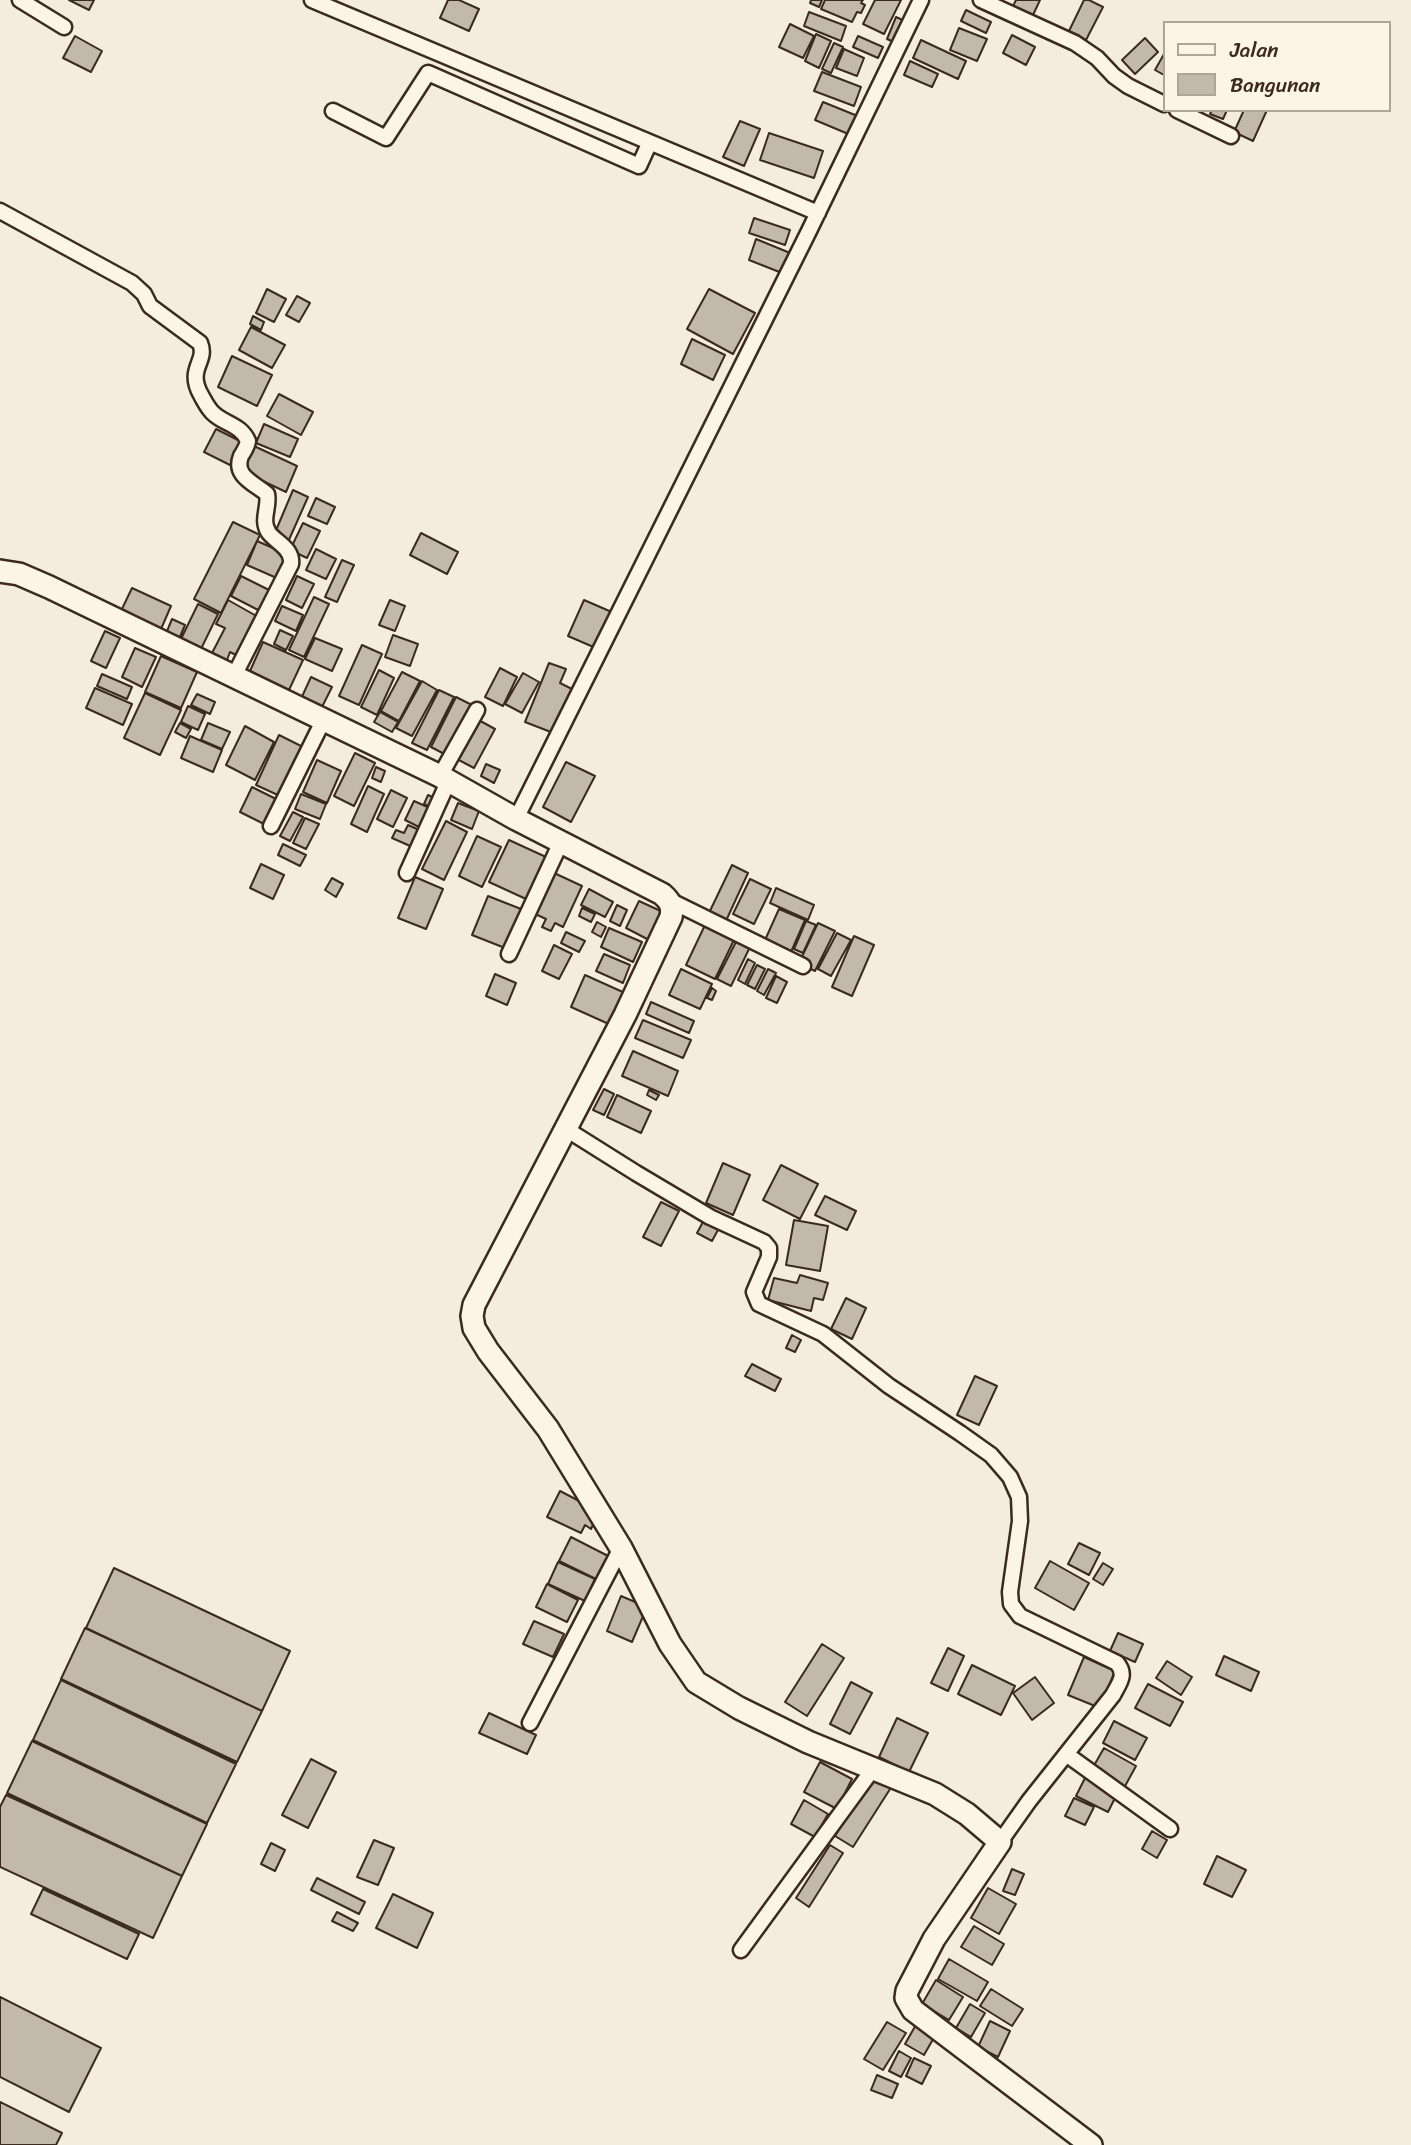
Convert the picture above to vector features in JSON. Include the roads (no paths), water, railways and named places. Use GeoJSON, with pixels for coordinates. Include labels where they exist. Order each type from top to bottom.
{"type":"FeatureCollection","features":[{"type":"Feature","properties":{"kind":"street"},"geometry":{"type":"LineString","coordinates":[[20,0],[64,27]]}},
{"type":"Feature","properties":{"kind":"street"},"geometry":{"type":"LineString","coordinates":[[312,0],[818,213]]}},
{"type":"Feature","properties":{"kind":"street"},"geometry":{"type":"LineString","coordinates":[[516,818],[818,213],[921,0]]}},
{"type":"Feature","properties":{"kind":"street"},"geometry":{"type":"LineString","coordinates":[[981,0],[1075,43],[1097,58],[1128,86],[1162,103]]}},
{"type":"Feature","properties":{"kind":"street"},"geometry":{"type":"LineString","coordinates":[[333,111],[386,138],[428,73],[639,166],[649,144]]}},
{"type":"Feature","properties":{"kind":"street"},"geometry":{"type":"LineString","coordinates":[[1181,112],[1231,136]]}},
{"type":"Feature","properties":{"kind":"street"},"geometry":{"type":"LineString","coordinates":[[0,211],[132,283],[150,306],[201,343],[203,352],[195,376],[200,393],[214,415],[239,429],[248,440],[238,466],[240,472],[267,494],[265,523],[268,531],[292,558],[234,676]]}},
{"type":"Feature","properties":{"kind":"street"},"geometry":{"type":"LineString","coordinates":[[0,570],[19,574],[49,587],[444,778],[649,887],[669,901],[803,966]]}},
{"type":"Feature","properties":{"kind":"street"},"geometry":{"type":"LineString","coordinates":[[407,873],[444,778],[477,710]]}},
{"type":"Feature","properties":{"kind":"street"},"geometry":{"type":"LineString","coordinates":[[271,826],[324,719]]}},
{"type":"Feature","properties":{"kind":"street"},"geometry":{"type":"LineString","coordinates":[[509,954],[561,842]]}},
{"type":"Feature","properties":{"kind":"street"},"geometry":{"type":"LineString","coordinates":[[669,901],[672,906],[671,917],[625,1015],[474,1305],[474,1328],[548,1429],[621,1548],[670,1644],[696,1682],[739,1708],[808,1742],[935,1794],[967,1814],[1000,1842]]}},
{"type":"Feature","properties":{"kind":"street"},"geometry":{"type":"LineString","coordinates":[[566,1129],[710,1217],[764,1242],[769,1248],[769,1257],[754,1293],[759,1304],[823,1334],[889,1386],[991,1455],[1010,1477],[1019,1497],[1020,1521],[1010,1592],[1011,1604],[1020,1616],[1097,1652],[1117,1663],[1122,1669],[1123,1676],[1113,1695],[1000,1842],[934,1939],[906,1998],[913,2011],[1091,2145]]}},
{"type":"Feature","properties":{"kind":"street"},"geometry":{"type":"LineString","coordinates":[[530,1723],[621,1548]]}},
{"type":"Feature","properties":{"kind":"street"},"geometry":{"type":"LineString","coordinates":[[1066,1754],[1170,1829]]}},
{"type":"Feature","properties":{"kind":"street"},"geometry":{"type":"LineString","coordinates":[[741,1950],[873,1769]]}}]}
